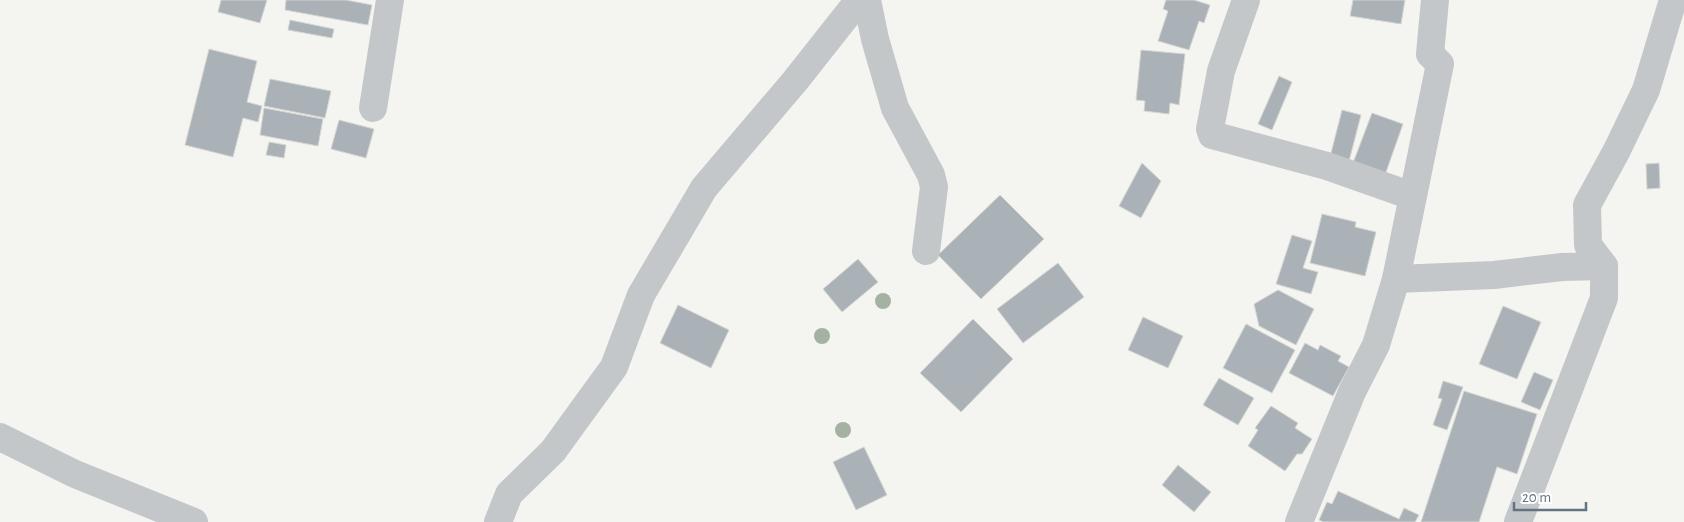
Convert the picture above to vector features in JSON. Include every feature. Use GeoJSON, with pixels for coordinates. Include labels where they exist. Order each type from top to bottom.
{"type":"FeatureCollection","features":[{"type":"Feature","properties":{"kind":"street"},"geometry":{"type":"LineString","coordinates":[[373,108],[390,0]]}},
{"type":"Feature","properties":{"kind":"street"},"geometry":{"type":"LineString","coordinates":[[498,522],[509,494],[553,451],[614,367],[641,295],[704,188],[795,81],[859,0]]}},
{"type":"Feature","properties":{"kind":"street"},"geometry":{"type":"LineString","coordinates":[[867,0],[874,40],[895,108],[931,175],[934,187],[926,251]]}},
{"type":"Feature","properties":{"kind":"street"},"geometry":{"type":"LineString","coordinates":[[1246,0],[1221,72],[1210,129],[1212,135],[1327,166],[1412,196]]}},
{"type":"Feature","properties":{"kind":"street"},"geometry":{"type":"LineString","coordinates":[[1299,522],[1352,392],[1376,345],[1396,279],[1440,64],[1430,54],[1435,0]]}},
{"type":"Feature","properties":{"kind":"street"},"geometry":{"type":"LineString","coordinates":[[1518,522],[1604,298],[1604,266],[1588,246],[1587,205],[1616,152],[1646,90],[1673,0]]}},
{"type":"Feature","properties":{"kind":"street"},"geometry":{"type":"LineString","coordinates":[[1396,279],[1494,275],[1562,267],[1604,266]]}},
{"type":"Feature","properties":{"kind":"street"},"geometry":{"type":"LineString","coordinates":[[0,437],[75,474],[194,522]]}},
{"type":"Feature","properties":{"kind":"building"},"geometry":{"type":"Polygon","coordinates":[[[221,0],[267,0],[260,23],[218,12],[221,0]]]}},
{"type":"Feature","properties":{"kind":"building"},"geometry":{"type":"Polygon","coordinates":[[[286,0],[346,0],[372,5],[368,25],[285,10],[286,0]]]}},
{"type":"Feature","properties":{"kind":"building"},"geometry":{"type":"Polygon","coordinates":[[[1166,0],[1194,0],[1210,5],[1204,23],[1199,21],[1189,50],[1158,41],[1168,11],[1163,9],[1166,0]]]}},
{"type":"Feature","properties":{"kind":"building"},"geometry":{"type":"Polygon","coordinates":[[[1353,0],[1405,0],[1401,24],[1350,16],[1353,0]]]}},
{"type":"Feature","properties":{"kind":"building"},"geometry":{"type":"Polygon","coordinates":[[[290,20],[334,29],[332,38],[288,30],[290,20]]]}},
{"type":"Feature","properties":{"kind":"building"},"geometry":{"type":"Polygon","coordinates":[[[209,49],[257,61],[247,102],[262,106],[258,122],[243,118],[233,157],[185,145],[209,49]]]}},
{"type":"Feature","properties":{"kind":"building"},"geometry":{"type":"Polygon","coordinates":[[[1141,50],[1185,54],[1179,105],[1170,103],[1169,114],[1144,111],[1145,101],[1136,100],[1141,50]]]}},
{"type":"Feature","properties":{"kind":"building"},"geometry":{"type":"Polygon","coordinates":[[[1279,76],[1292,82],[1272,130],[1258,124],[1279,76]]]}},
{"type":"Feature","properties":{"kind":"building"},"geometry":{"type":"Polygon","coordinates":[[[270,79],[331,91],[325,118],[264,106],[270,79]]]}},
{"type":"Feature","properties":{"kind":"building"},"geometry":{"type":"Polygon","coordinates":[[[264,108],[323,119],[318,146],[260,135],[264,108]]]}},
{"type":"Feature","properties":{"kind":"building"},"geometry":{"type":"Polygon","coordinates":[[[1342,110],[1361,115],[1348,165],[1329,161],[1342,110]]]}},
{"type":"Feature","properties":{"kind":"building"},"geometry":{"type":"Polygon","coordinates":[[[1372,113],[1403,124],[1385,175],[1353,163],[1372,113]]]}},
{"type":"Feature","properties":{"kind":"building"},"geometry":{"type":"Polygon","coordinates":[[[339,120],[374,129],[366,158],[331,149],[339,120]]]}},
{"type":"Feature","properties":{"kind":"building"},"geometry":{"type":"Polygon","coordinates":[[[269,142],[286,145],[284,158],[266,155],[269,142]]]}},
{"type":"Feature","properties":{"kind":"building"},"geometry":{"type":"Polygon","coordinates":[[[1142,163],[1161,181],[1141,218],[1119,206],[1142,163]]]}},
{"type":"Feature","properties":{"kind":"building"},"geometry":{"type":"Polygon","coordinates":[[[1659,163],[1660,188],[1647,189],[1646,164],[1659,163]]]}},
{"type":"Feature","properties":{"kind":"building"},"geometry":{"type":"Polygon","coordinates":[[[1000,195],[1044,239],[981,299],[938,255],[1000,195]]]}},
{"type":"Feature","properties":{"kind":"building"},"geometry":{"type":"Polygon","coordinates":[[[1322,214],[1356,222],[1355,227],[1376,232],[1365,276],[1310,263],[1322,214]]]}},
{"type":"Feature","properties":{"kind":"building"},"geometry":{"type":"Polygon","coordinates":[[[1292,235],[1312,241],[1303,268],[1318,272],[1311,294],[1276,284],[1292,235]]]}},
{"type":"Feature","properties":{"kind":"building"},"geometry":{"type":"Polygon","coordinates":[[[858,259],[878,282],[842,312],[823,289],[858,259]]]}},
{"type":"Feature","properties":{"kind":"building"},"geometry":{"type":"Polygon","coordinates":[[[1058,263],[1084,297],[1023,343],[997,309],[1058,263]]]}},
{"type":"Feature","properties":{"kind":"building"},"geometry":{"type":"Polygon","coordinates":[[[1278,290],[1314,309],[1296,345],[1259,326],[1254,304],[1278,290]]]}},
{"type":"Feature","properties":{"kind":"building"},"geometry":{"type":"Polygon","coordinates":[[[678,305],[729,330],[711,368],[660,343],[678,305]]]}},
{"type":"Feature","properties":{"kind":"building"},"geometry":{"type":"Polygon","coordinates":[[[1503,306],[1541,322],[1517,379],[1479,364],[1503,306]]]}},
{"type":"Feature","properties":{"kind":"building"},"geometry":{"type":"Polygon","coordinates":[[[1143,317],[1183,336],[1168,368],[1128,350],[1143,317]]]}},
{"type":"Feature","properties":{"kind":"building"},"geometry":{"type":"Polygon","coordinates":[[[973,319],[1013,359],[961,412],[920,373],[973,319]]]}},
{"type":"Feature","properties":{"kind":"building"},"geometry":{"type":"Polygon","coordinates":[[[1246,324],[1295,350],[1272,393],[1223,368],[1246,324]]]}},
{"type":"Feature","properties":{"kind":"building"},"geometry":{"type":"Polygon","coordinates":[[[1305,343],[1318,350],[1320,345],[1341,356],[1338,361],[1349,367],[1333,396],[1289,373],[1305,343]]]}},
{"type":"Feature","properties":{"kind":"building"},"geometry":{"type":"Polygon","coordinates":[[[1534,372],[1553,380],[1540,410],[1521,402],[1534,372]]]}},
{"type":"Feature","properties":{"kind":"building"},"geometry":{"type":"Polygon","coordinates":[[[1219,378],[1254,398],[1238,425],[1203,405],[1219,378]]]}},
{"type":"Feature","properties":{"kind":"building"},"geometry":{"type":"Polygon","coordinates":[[[1443,381],[1463,387],[1447,430],[1433,425],[1442,399],[1438,398],[1443,381]]]}},
{"type":"Feature","properties":{"kind":"building"},"geometry":{"type":"Polygon","coordinates":[[[1464,391],[1537,414],[1517,474],[1497,467],[1479,522],[1421,522],[1464,391]]]}},
{"type":"Feature","properties":{"kind":"building"},"geometry":{"type":"Polygon","coordinates":[[[1271,406],[1298,423],[1295,428],[1312,439],[1302,454],[1297,454],[1285,471],[1248,446],[1258,430],[1255,428],[1271,406]]]}},
{"type":"Feature","properties":{"kind":"building"},"geometry":{"type":"Polygon","coordinates":[[[864,447],[887,495],[856,510],[833,462],[864,447]]]}},
{"type":"Feature","properties":{"kind":"building"},"geometry":{"type":"Polygon","coordinates":[[[1178,465],[1211,492],[1194,512],[1162,485],[1178,465]]]}},
{"type":"Feature","properties":{"kind":"building"},"geometry":{"type":"Polygon","coordinates":[[[1338,491],[1399,519],[1404,508],[1419,515],[1415,522],[1323,522],[1319,520],[1327,502],[1332,504],[1338,491]]]}}]}
